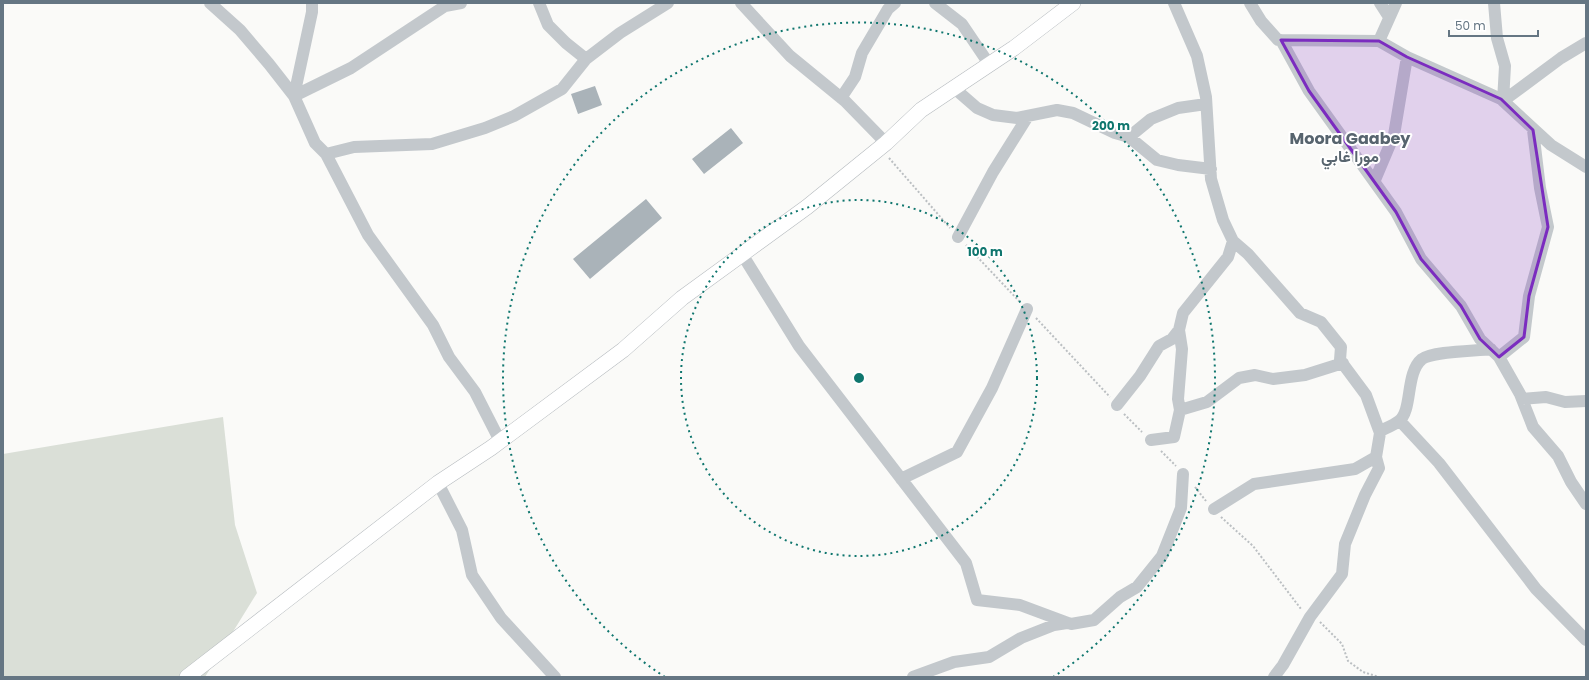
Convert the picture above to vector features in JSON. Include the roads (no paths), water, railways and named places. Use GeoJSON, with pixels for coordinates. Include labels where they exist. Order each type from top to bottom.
{"type":"FeatureCollection","features":[{"type":"Feature","properties":{"kind":"main road"},"geometry":{"type":"LineString","coordinates":[[187,677],[438,483],[500,441],[623,350],[682,298],[807,207],[883,146],[921,110],[989,64],[1073,3]]}},
{"type":"Feature","properties":{"kind":"street"},"geometry":{"type":"LineString","coordinates":[[210,3],[240,30],[270,64],[294,96],[315,143],[326,154],[368,235],[433,325],[449,357],[475,392],[500,441]]}},
{"type":"Feature","properties":{"kind":"street"},"geometry":{"type":"LineString","coordinates":[[294,96],[312,12],[312,3]]}},
{"type":"Feature","properties":{"kind":"street"},"geometry":{"type":"LineString","coordinates":[[294,96],[351,68],[445,6],[461,3]]}},
{"type":"Feature","properties":{"kind":"street"},"geometry":{"type":"LineString","coordinates":[[539,3],[548,26],[586,59]]}},
{"type":"Feature","properties":{"kind":"street"},"geometry":{"type":"LineString","coordinates":[[326,154],[354,147],[432,144],[485,128],[514,116],[562,89],[586,59],[620,33],[668,3]]}},
{"type":"Feature","properties":{"kind":"street"},"geometry":{"type":"LineString","coordinates":[[741,3],[790,56],[841,98],[883,146]]}},
{"type":"Feature","properties":{"kind":"street"},"geometry":{"type":"LineString","coordinates":[[841,98],[854,76],[862,53],[888,9],[895,3]]}},
{"type":"Feature","properties":{"kind":"street"},"geometry":{"type":"LineString","coordinates":[[935,3],[962,24],[989,64]]}},
{"type":"Feature","properties":{"kind":"street"},"geometry":{"type":"LineString","coordinates":[[1174,3],[1197,56],[1206,104],[1212,179],[1223,220],[1233,241],[1248,254],[1300,313],[1321,322],[1341,347],[1340,360],[1366,395],[1380,431],[1376,457],[1379,468],[1365,495],[1345,544],[1342,574],[1310,617],[1283,665],[1274,677]]}},
{"type":"Feature","properties":{"kind":"street"},"geometry":{"type":"LineString","coordinates":[[1250,3],[1261,21],[1278,40],[1280,40],[1309,91],[1396,212],[1421,259],[1461,306],[1480,339],[1495,353],[1522,399],[1533,427],[1558,456],[1571,482],[1586,504]]}},
{"type":"Feature","properties":{"kind":"street"},"geometry":{"type":"LineString","coordinates":[[1380,3],[1389,17]]}},
{"type":"Feature","properties":{"kind":"street"},"geometry":{"type":"LineString","coordinates":[[1379,41],[1396,3]]}},
{"type":"Feature","properties":{"kind":"street"},"geometry":{"type":"LineString","coordinates":[[1494,3],[1497,38],[1505,66],[1503,101]]}},
{"type":"Feature","properties":{"kind":"street"},"geometry":{"type":"LineString","coordinates":[[1280,40],[1379,41],[1407,57],[1503,101],[1551,145],[1586,167]]}},
{"type":"Feature","properties":{"kind":"street"},"geometry":{"type":"LineString","coordinates":[[1503,101],[1561,58],[1586,43]]}},
{"type":"Feature","properties":{"kind":"street"},"geometry":{"type":"LineString","coordinates":[[1374,180],[1394,135],[1407,57]]}},
{"type":"Feature","properties":{"kind":"street"},"geometry":{"type":"LineString","coordinates":[[954,88],[977,108],[993,115],[1017,118],[1057,110],[1073,113],[1115,133],[1129,137],[1157,160],[1178,165],[1211,169]]}},
{"type":"Feature","properties":{"kind":"street"},"geometry":{"type":"LineString","coordinates":[[1129,137],[1151,119],[1178,108],[1206,104]]}},
{"type":"Feature","properties":{"kind":"street"},"geometry":{"type":"LineString","coordinates":[[958,237],[993,172],[1028,116]]}},
{"type":"Feature","properties":{"kind":"street"},"geometry":{"type":"LineString","coordinates":[[1380,431],[1400,421],[1407,405],[1413,373],[1422,359],[1439,353],[1495,353],[1524,337],[1529,296],[1548,227],[1540,188],[1533,130]]}},
{"type":"Feature","properties":{"kind":"street"},"geometry":{"type":"LineString","coordinates":[[1150,440],[1174,436],[1180,410],[1178,399],[1182,349],[1179,330],[1183,313],[1228,257],[1233,241]]}},
{"type":"Feature","properties":{"kind":"street"},"geometry":{"type":"LineString","coordinates":[[742,254],[799,346],[966,563],[977,600],[1020,605],[1068,623]]}},
{"type":"Feature","properties":{"kind":"street"},"geometry":{"type":"LineString","coordinates":[[901,479],[957,452],[992,388],[1027,309]]}},
{"type":"Feature","properties":{"kind":"street"},"geometry":{"type":"LineString","coordinates":[[1116,405],[1140,376],[1159,346],[1172,339],[1179,330]]}},
{"type":"Feature","properties":{"kind":"street"},"geometry":{"type":"LineString","coordinates":[[1180,410],[1206,402],[1239,378],[1255,375],[1273,379],[1305,376],[1343,363]]}},
{"type":"Feature","properties":{"kind":"street"},"geometry":{"type":"LineString","coordinates":[[1522,399],[1546,397],[1565,402],[1586,401]]}},
{"type":"Feature","properties":{"kind":"street"},"geometry":{"type":"LineString","coordinates":[[1400,421],[1439,463],[1536,589],[1586,640]]}},
{"type":"Feature","properties":{"kind":"street"},"geometry":{"type":"LineString","coordinates":[[1214,509],[1254,484],[1354,469],[1376,457]]}},
{"type":"Feature","properties":{"kind":"street"},"geometry":{"type":"LineString","coordinates":[[913,677],[954,662],[989,657],[1021,638],[1054,625],[1094,620],[1120,597],[1138,587],[1162,556],[1181,508],[1183,474]]}},
{"type":"Feature","properties":{"kind":"street"},"geometry":{"type":"LineString","coordinates":[[438,483],[462,530],[472,576],[501,618],[555,677]]}},
{"type":"Feature","properties":{"kind":"district","name":"Moora Gaabey مورا غابي"},"geometry":{"type":"Point","coordinates":[1350,147]}}]}
